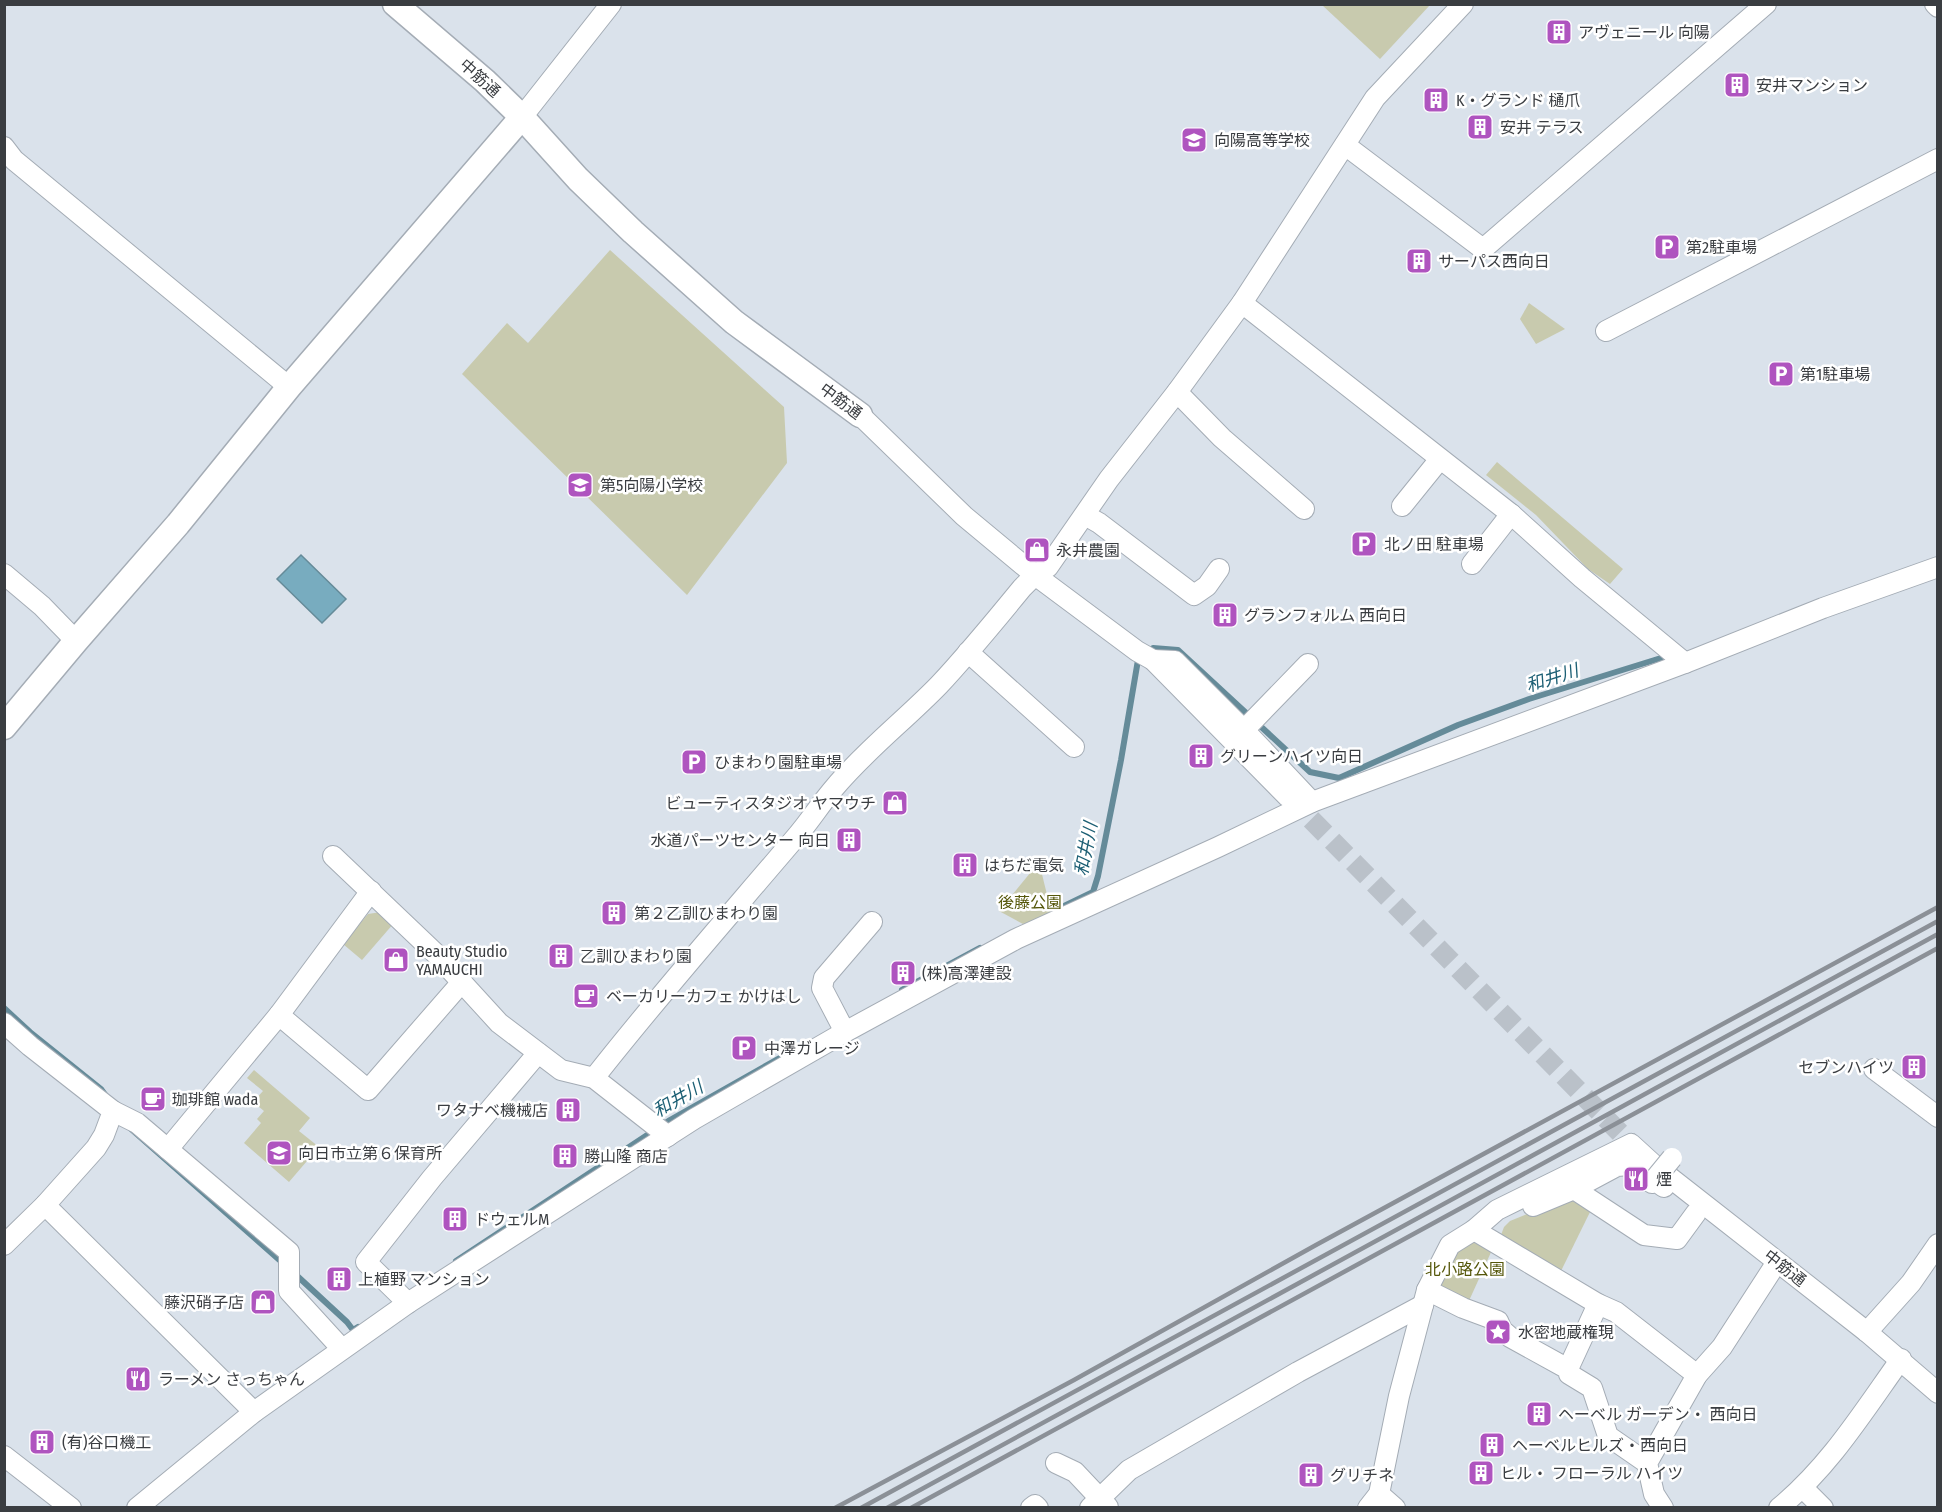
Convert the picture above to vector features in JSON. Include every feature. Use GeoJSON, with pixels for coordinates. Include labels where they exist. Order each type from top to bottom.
{"type":"FeatureCollection","features":[{"type":"Feature","properties":{"kind":"street","name":"中筋通"},"geometry":{"type":"LineString","coordinates":[[395,4],[485,81],[522,117],[578,179],[633,232],[734,322],[860,415],[964,516],[1035,575],[1146,656],[1288,797]]}},
{"type":"Feature","properties":{"kind":"street"},"geometry":{"type":"LineString","coordinates":[[4,727],[178,524],[289,387],[522,117],[610,4]]}},
{"type":"Feature","properties":{"kind":"street"},"geometry":{"type":"LineString","coordinates":[[594,1078],[652,1005],[797,836],[834,787],[868,751],[899,725],[939,685],[1035,575],[1048,567],[1109,478],[1178,392],[1242,303],[1375,98],[1463,4]]}},
{"type":"Feature","properties":{"kind":"street"},"geometry":{"type":"LineString","coordinates":[[1345,145],[1483,249],[1764,5]]}},
{"type":"Feature","properties":{"kind":"street"},"geometry":{"type":"LineString","coordinates":[[4,147],[14,160],[289,387]]}},
{"type":"Feature","properties":{"kind":"street"},"geometry":{"type":"LineString","coordinates":[[1606,332],[1938,159]]}},
{"type":"Feature","properties":{"kind":"street"},"geometry":{"type":"LineString","coordinates":[[1242,303],[1511,514],[1582,578],[1685,663]]}},
{"type":"Feature","properties":{"kind":"street"},"geometry":{"type":"LineString","coordinates":[[1178,392],[1222,438],[1304,509]]}},
{"type":"Feature","properties":{"kind":"street"},"geometry":{"type":"LineString","coordinates":[[1402,506],[1440,459]]}},
{"type":"Feature","properties":{"kind":"street"},"geometry":{"type":"LineString","coordinates":[[1472,564],[1511,514]]}},
{"type":"Feature","properties":{"kind":"street"},"geometry":{"type":"LineString","coordinates":[[1084,515],[1099,523],[1194,595],[1207,586],[1219,569]]}},
{"type":"Feature","properties":{"kind":"street"},"geometry":{"type":"LineString","coordinates":[[137,1508],[254,1412],[408,1303],[668,1136],[845,1032],[1016,939],[1312,802],[1685,663],[1822,608],[1938,567]]}},
{"type":"Feature","properties":{"kind":"street"},"geometry":{"type":"LineString","coordinates":[[4,574],[42,606],[76,641]]}},
{"type":"Feature","properties":{"kind":"street"},"geometry":{"type":"LineString","coordinates":[[968,652],[1074,747]]}},
{"type":"Feature","properties":{"kind":"street"},"geometry":{"type":"LineString","coordinates":[[1146,656],[1175,661],[1312,802]]}},
{"type":"Feature","properties":{"kind":"street"},"geometry":{"type":"LineString","coordinates":[[1244,730],[1308,664]]}},
{"type":"Feature","properties":{"kind":"street"},"geometry":{"type":"LineString","coordinates":[[333,856],[435,953],[499,1023],[561,1070],[594,1078],[668,1136]]}},
{"type":"Feature","properties":{"kind":"street"},"geometry":{"type":"LineString","coordinates":[[168,1149],[279,1015],[371,891]]}},
{"type":"Feature","properties":{"kind":"street"},"geometry":{"type":"LineString","coordinates":[[845,1032],[822,988],[824,978],[872,922]]}},
{"type":"Feature","properties":{"kind":"street"},"geometry":{"type":"LineString","coordinates":[[279,1015],[368,1090],[462,982]]}},
{"type":"Feature","properties":{"kind":"street"},"geometry":{"type":"LineString","coordinates":[[4,1023],[30,1046],[121,1116],[168,1149],[289,1252],[289,1291],[342,1349]]}},
{"type":"Feature","properties":{"kind":"street"},"geometry":{"type":"LineString","coordinates":[[408,1303],[366,1262],[432,1178],[538,1053]]}},
{"type":"Feature","properties":{"kind":"street"},"geometry":{"type":"LineString","coordinates":[[1874,1069],[1938,1117]]}},
{"type":"Feature","properties":{"kind":"street"},"geometry":{"type":"LineString","coordinates":[[4,1245],[45,1205],[121,1116]]}},
{"type":"Feature","properties":{"kind":"street","name":"中筋通"},"geometry":{"type":"LineString","coordinates":[[1474,1230],[1497,1210],[1631,1144],[1774,1265],[1868,1332],[1938,1393]]}},
{"type":"Feature","properties":{"kind":"street"},"geometry":{"type":"LineString","coordinates":[[1395,1508],[1374,1501],[1425,1298],[1450,1245],[1474,1230],[1574,1189],[1617,1166],[1629,1165],[1652,1183],[1672,1158]]}},
{"type":"Feature","properties":{"kind":"street"},"geometry":{"type":"LineString","coordinates":[[1654,1180],[1746,1252],[1774,1265],[1722,1347],[1697,1375],[1647,1463],[1654,1494],[1663,1508]]}},
{"type":"Feature","properties":{"kind":"street"},"geometry":{"type":"LineString","coordinates":[[1574,1189],[1644,1235],[1677,1239],[1696,1213]]}},
{"type":"Feature","properties":{"kind":"street"},"geometry":{"type":"LineString","coordinates":[[45,1205],[254,1412]]}},
{"type":"Feature","properties":{"kind":"street"},"geometry":{"type":"LineString","coordinates":[[1474,1230],[1598,1304],[1616,1312],[1697,1375]]}},
{"type":"Feature","properties":{"kind":"street"},"geometry":{"type":"LineString","coordinates":[[1868,1332],[1911,1283],[1938,1244]]}},
{"type":"Feature","properties":{"kind":"street"},"geometry":{"type":"LineString","coordinates":[[1056,1463],[1075,1473],[1100,1504],[1129,1470],[1425,1298],[1463,1308],[1498,1321],[1502,1330],[1510,1337],[1568,1370],[1569,1374],[1592,1389],[1608,1436],[1647,1463]]}},
{"type":"Feature","properties":{"kind":"street"},"geometry":{"type":"LineString","coordinates":[[1568,1370],[1598,1304]]}},
{"type":"Feature","properties":{"kind":"street"},"geometry":{"type":"LineString","coordinates":[[1779,1508],[1803,1488],[1834,1454],[1901,1359]]}},
{"type":"Feature","properties":{"kind":"street"},"geometry":{"type":"LineString","coordinates":[[4,1456],[71,1508]]}},
{"type":"Feature","properties":{"kind":"street"},"geometry":{"type":"LineString","coordinates":[[1803,1488],[1823,1508]]}},
{"type":"Feature","properties":{"kind":"street"},"geometry":{"type":"LineString","coordinates":[[1030,1508],[1035,1505],[1038,1508]]}},
{"type":"Feature","properties":{"kind":"green space"},"geometry":{"type":"Polygon","coordinates":[[[1322,5],[1430,5],[1380,59],[1322,5]]]}},
{"type":"Feature","properties":{"kind":"green space"},"geometry":{"type":"Polygon","coordinates":[[[610,250],[784,407],[787,463],[687,595],[462,374],[507,323],[528,343],[610,250]]]}},
{"type":"Feature","properties":{"kind":"green space"},"geometry":{"type":"Polygon","coordinates":[[[1529,303],[1565,329],[1536,344],[1520,319],[1529,303]]]}},
{"type":"Feature","properties":{"kind":"green space"},"geometry":{"type":"Polygon","coordinates":[[[1497,462],[1623,569],[1610,584],[1588,569],[1536,515],[1486,475],[1497,462]]]}},
{"type":"Feature","properties":{"kind":"green space","name":"後藤公園"},"geometry":{"type":"Polygon","coordinates":[[[1039,862],[1051,911],[1045,917],[1023,924],[999,911],[1039,862]]]}},
{"type":"Feature","properties":{"kind":"green space"},"geometry":{"type":"Polygon","coordinates":[[[381,912],[394,923],[362,960],[343,944],[368,914],[381,912]]]}},
{"type":"Feature","properties":{"kind":"green space"},"geometry":{"type":"Polygon","coordinates":[[[254,1070],[310,1118],[299,1131],[319,1147],[289,1182],[244,1143],[261,1123],[257,1119],[264,1111],[253,1102],[263,1091],[247,1078],[254,1070]]]}},
{"type":"Feature","properties":{"kind":"green space"},"geometry":{"type":"Polygon","coordinates":[[[1566,1198],[1591,1210],[1561,1271],[1501,1235],[1504,1227],[1510,1221],[1566,1198]]]}},
{"type":"Feature","properties":{"kind":"green space","name":"北小路公園"},"geometry":{"type":"Polygon","coordinates":[[[1472,1242],[1492,1250],[1468,1303],[1441,1287],[1441,1282],[1455,1252],[1472,1242]]]}},
{"type":"Feature","properties":{"kind":"water"},"geometry":{"type":"Polygon","coordinates":[[[301,555],[346,599],[322,623],[277,579],[301,555]]]}},
{"type":"Feature","properties":{"kind":"waterway","name":"和井川"},"geometry":{"type":"LineString","coordinates":[[1062,907],[1093,892],[1121,760],[1138,660],[1153,648],[1178,650],[1310,772],[1339,778],[1458,725],[1529,699],[1661,658]]}},
{"type":"Feature","properties":{"kind":"waterway","name":"和井川"},"geometry":{"type":"LineString","coordinates":[[902,990],[980,948]]}},
{"type":"Feature","properties":{"kind":"waterway"},"geometry":{"type":"LineString","coordinates":[[4,1008],[101,1089],[106,1096]]}},
{"type":"Feature","properties":{"kind":"waterway","name":"和井川"},"geometry":{"type":"LineString","coordinates":[[456,1261],[670,1120],[794,1050]]}},
{"type":"Feature","properties":{"kind":"waterway"},"geometry":{"type":"LineString","coordinates":[[130,1128],[284,1264]]}},
{"type":"Feature","properties":{"kind":"waterway"},"geometry":{"type":"LineString","coordinates":[[294,1273],[353,1330],[358,1327]]}},
{"type":"Feature","properties":{"kind":"tunnel"},"geometry":{"type":"LineString","coordinates":[[1290,798],[1631,1144]]}},
{"type":"Feature","properties":{"kind":"railway"},"geometry":{"type":"LineString","coordinates":[[835,1508],[1074,1380],[1316,1245],[1938,907]]}},
{"type":"Feature","properties":{"kind":"railway"},"geometry":{"type":"LineString","coordinates":[[861,1508],[1938,921]]}},
{"type":"Feature","properties":{"kind":"railway"},"geometry":{"type":"LineString","coordinates":[[887,1508],[1938,934]]}},
{"type":"Feature","properties":{"kind":"railway"},"geometry":{"type":"LineString","coordinates":[[911,1508],[1938,948]]}},
{"type":"Feature","properties":{"kind":"place","name":"アヴェニール 向陽"},"geometry":{"type":"Point","coordinates":[1559,32]}},
{"type":"Feature","properties":{"kind":"place","name":"安井マンション"},"geometry":{"type":"Point","coordinates":[1737,85]}},
{"type":"Feature","properties":{"kind":"place","name":"K・グランド 樋爪"},"geometry":{"type":"Point","coordinates":[1436,100]}},
{"type":"Feature","properties":{"kind":"place","name":"安井 テラス"},"geometry":{"type":"Point","coordinates":[1480,127]}},
{"type":"Feature","properties":{"kind":"place","name":"向陽高等学校"},"geometry":{"type":"Point","coordinates":[1194,140]}},
{"type":"Feature","properties":{"kind":"place","name":"第2駐車場"},"geometry":{"type":"Point","coordinates":[1667,247]}},
{"type":"Feature","properties":{"kind":"place","name":"サーパス西向日"},"geometry":{"type":"Point","coordinates":[1419,261]}},
{"type":"Feature","properties":{"kind":"place","name":"第1駐車場"},"geometry":{"type":"Point","coordinates":[1781,374]}},
{"type":"Feature","properties":{"kind":"place","name":"第5向陽小学校"},"geometry":{"type":"Point","coordinates":[580,485]}},
{"type":"Feature","properties":{"kind":"place","name":"北ノ田 駐車場"},"geometry":{"type":"Point","coordinates":[1364,544]}},
{"type":"Feature","properties":{"kind":"place","name":"永井農園"},"geometry":{"type":"Point","coordinates":[1037,550]}},
{"type":"Feature","properties":{"kind":"place","name":"グランフォルム 西向日"},"geometry":{"type":"Point","coordinates":[1225,615]}},
{"type":"Feature","properties":{"kind":"place","name":"グリーンハイツ向日"},"geometry":{"type":"Point","coordinates":[1201,756]}},
{"type":"Feature","properties":{"kind":"place","name":"ひまわり園駐車場"},"geometry":{"type":"Point","coordinates":[694,762]}},
{"type":"Feature","properties":{"kind":"place","name":"ビューティスタジオ ヤマウチ"},"geometry":{"type":"Point","coordinates":[895,803]}},
{"type":"Feature","properties":{"kind":"place","name":"水道パーツセンター 向日"},"geometry":{"type":"Point","coordinates":[849,840]}},
{"type":"Feature","properties":{"kind":"place","name":"はちだ電気"},"geometry":{"type":"Point","coordinates":[965,865]}},
{"type":"Feature","properties":{"kind":"place","name":"第２乙訓ひまわり園"},"geometry":{"type":"Point","coordinates":[614,913]}},
{"type":"Feature","properties":{"kind":"place","name":"乙訓ひまわり園"},"geometry":{"type":"Point","coordinates":[561,956]}},
{"type":"Feature","properties":{"kind":"place","name":"Beauty Studio YAMAUCHI"},"geometry":{"type":"Point","coordinates":[396,960]}},
{"type":"Feature","properties":{"kind":"place","name":"(株)高澤建設"},"geometry":{"type":"Point","coordinates":[903,973]}},
{"type":"Feature","properties":{"kind":"place","name":"ベーカリーカフェ かけはし"},"geometry":{"type":"Point","coordinates":[586,996]}},
{"type":"Feature","properties":{"kind":"place","name":"中澤ガレージ"},"geometry":{"type":"Point","coordinates":[744,1048]}},
{"type":"Feature","properties":{"kind":"place","name":"セブンハイツ"},"geometry":{"type":"Point","coordinates":[1914,1067]}},
{"type":"Feature","properties":{"kind":"place","name":"珈琲館 wada"},"geometry":{"type":"Point","coordinates":[153,1099]}},
{"type":"Feature","properties":{"kind":"place","name":"ワタナベ機械店"},"geometry":{"type":"Point","coordinates":[568,1110]}},
{"type":"Feature","properties":{"kind":"place","name":"向日市立第６保育所"},"geometry":{"type":"Point","coordinates":[279,1153]}},
{"type":"Feature","properties":{"kind":"place","name":"勝山隆 商店"},"geometry":{"type":"Point","coordinates":[565,1156]}},
{"type":"Feature","properties":{"kind":"place","name":"煙"},"geometry":{"type":"Point","coordinates":[1636,1179]}},
{"type":"Feature","properties":{"kind":"place","name":"ドウェルM"},"geometry":{"type":"Point","coordinates":[455,1219]}},
{"type":"Feature","properties":{"kind":"place","name":"上植野 マンション"},"geometry":{"type":"Point","coordinates":[339,1279]}},
{"type":"Feature","properties":{"kind":"place","name":"藤沢硝子店"},"geometry":{"type":"Point","coordinates":[263,1302]}},
{"type":"Feature","properties":{"kind":"place","name":"水密地蔵権現"},"geometry":{"type":"Point","coordinates":[1498,1332]}},
{"type":"Feature","properties":{"kind":"place","name":"ラーメン さっちゃん"},"geometry":{"type":"Point","coordinates":[138,1379]}},
{"type":"Feature","properties":{"kind":"place","name":"ヘーベル ガーデン・ 西向日"},"geometry":{"type":"Point","coordinates":[1539,1414]}},
{"type":"Feature","properties":{"kind":"place","name":"(有)谷口機工"},"geometry":{"type":"Point","coordinates":[42,1442]}},
{"type":"Feature","properties":{"kind":"place","name":"ヘーベルヒルズ・西向日"},"geometry":{"type":"Point","coordinates":[1492,1445]}},
{"type":"Feature","properties":{"kind":"place","name":"ヒル・ フローラル ハイツ"},"geometry":{"type":"Point","coordinates":[1481,1473]}},
{"type":"Feature","properties":{"kind":"place","name":"グリチネ"},"geometry":{"type":"Point","coordinates":[1311,1475]}}]}
